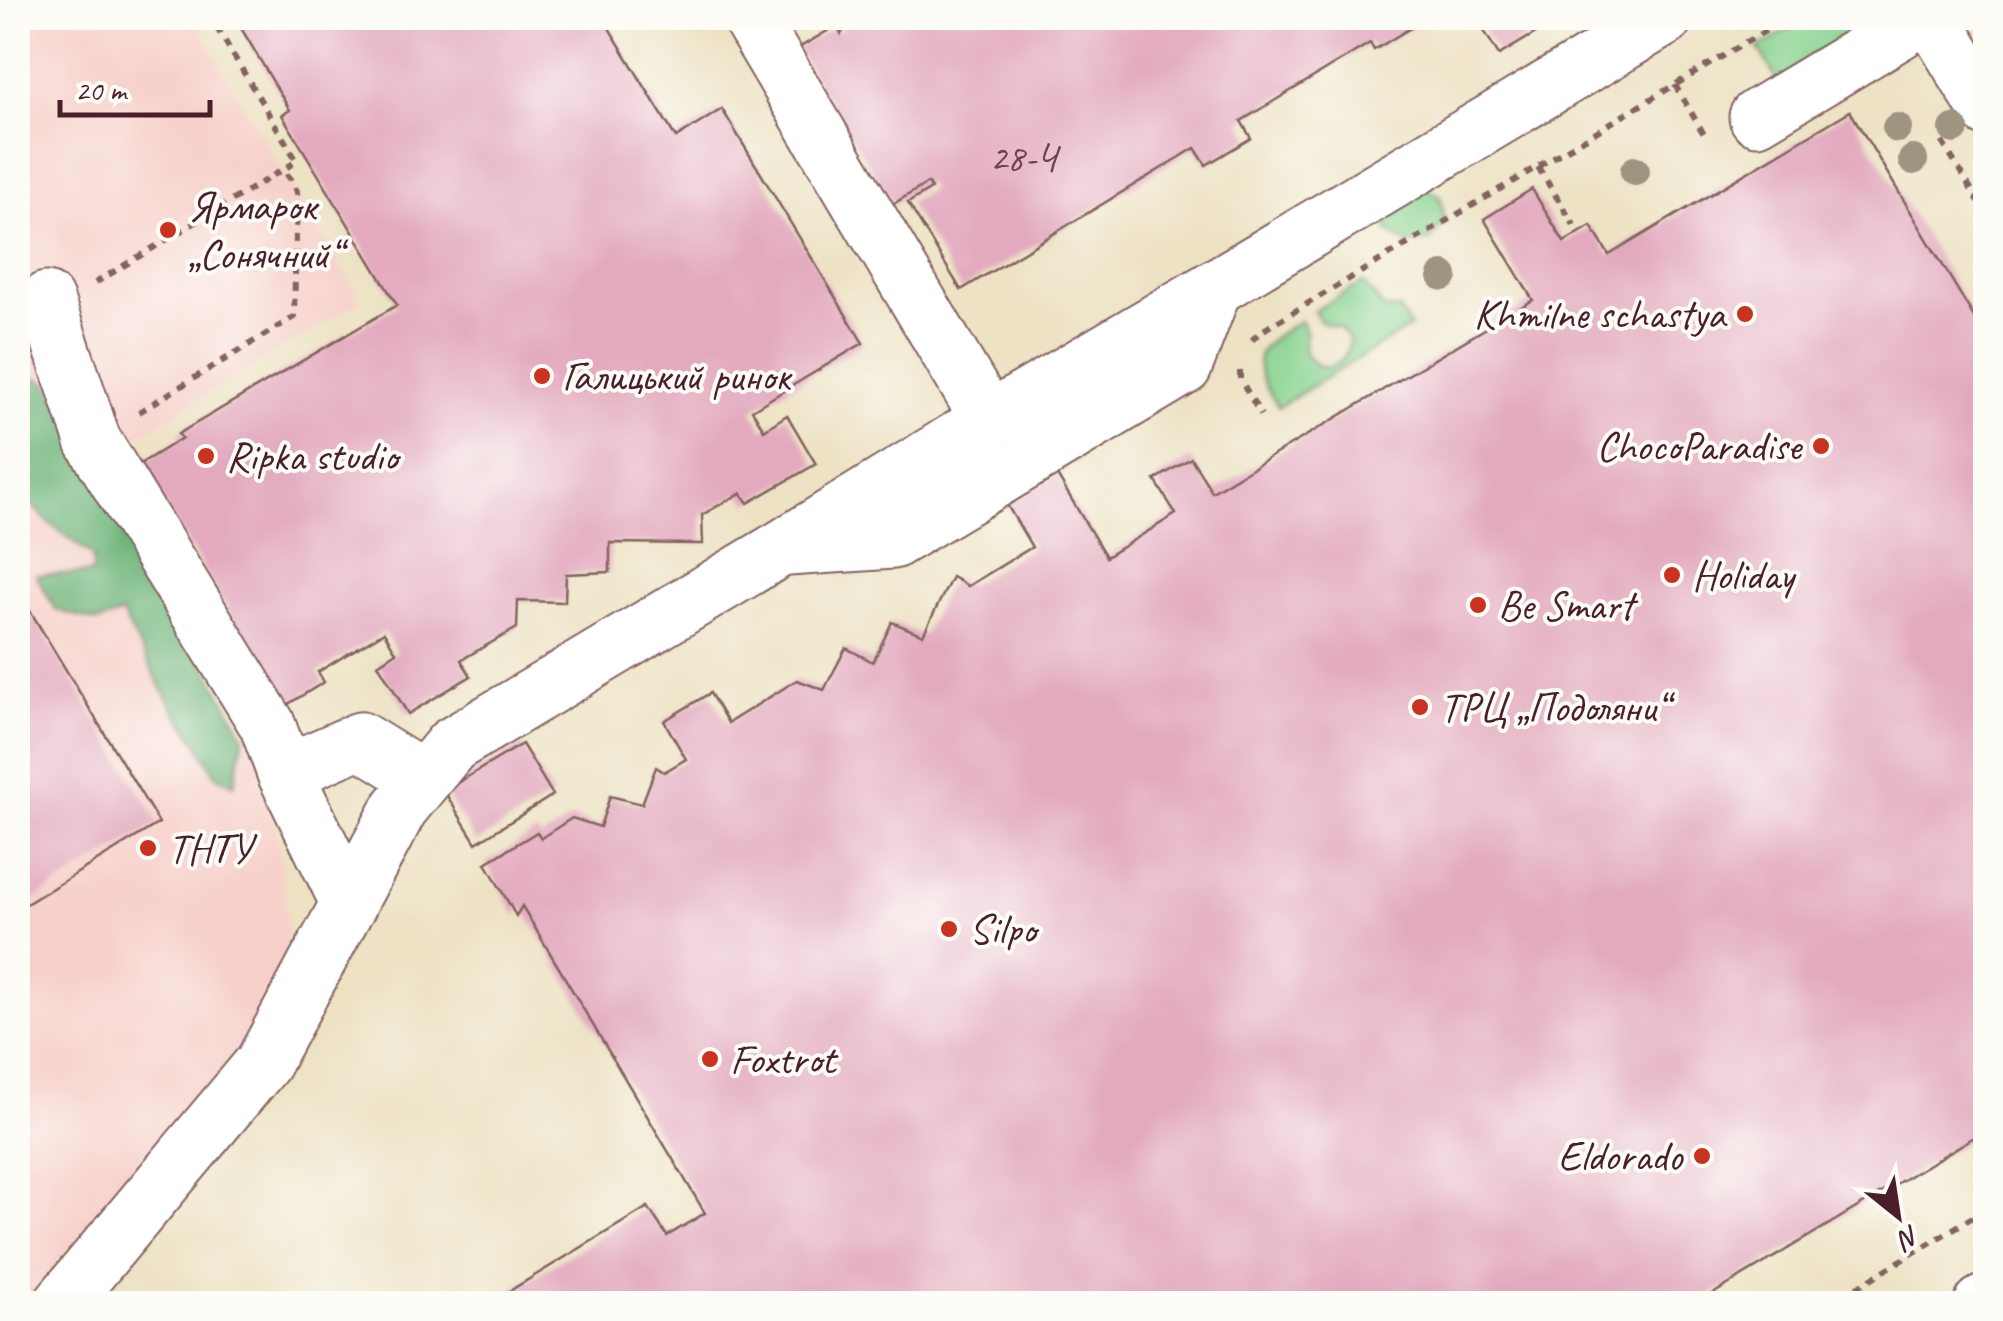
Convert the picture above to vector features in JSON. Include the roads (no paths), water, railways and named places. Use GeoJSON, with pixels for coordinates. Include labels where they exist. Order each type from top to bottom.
{"type":"FeatureCollection","features":[{"type":"Feature","properties":{"kind":"lane"},"geometry":{"type":"LineString","coordinates":[[750,18],[989,420]]}},
{"type":"Feature","properties":{"kind":"lane"},"geometry":{"type":"LineString","coordinates":[[61,1304],[264,1063],[400,808],[452,745],[1665,18]]}},
{"type":"Feature","properties":{"kind":"lane"},"geometry":{"type":"LineString","coordinates":[[1757,118],[1941,22],[1986,108]]}},
{"type":"Feature","properties":{"kind":"lane"},"geometry":{"type":"LineString","coordinates":[[780,548],[893,541],[1184,367],[1214,288]]}},
{"type":"Feature","properties":{"kind":"lane"},"geometry":{"type":"LineString","coordinates":[[70,291],[93,440],[267,724],[285,773],[349,904]]}},
{"type":"Feature","properties":{"kind":"lane"},"geometry":{"type":"LineString","coordinates":[[285,773],[360,740],[424,780]]}},
{"type":"Feature","properties":{"kind":"place","name":"Ярмарок „Сонячний“"},"geometry":{"type":"Point","coordinates":[168,230]}},
{"type":"Feature","properties":{"kind":"place","name":"Khmilne schastya"},"geometry":{"type":"Point","coordinates":[1745,314]}},
{"type":"Feature","properties":{"kind":"place","name":"Галицький ринок"},"geometry":{"type":"Point","coordinates":[542,376]}},
{"type":"Feature","properties":{"kind":"place","name":"ChocoParadise"},"geometry":{"type":"Point","coordinates":[1821,446]}},
{"type":"Feature","properties":{"kind":"place","name":"Ripka studio"},"geometry":{"type":"Point","coordinates":[206,456]}},
{"type":"Feature","properties":{"kind":"place","name":"Holiday"},"geometry":{"type":"Point","coordinates":[1672,575]}},
{"type":"Feature","properties":{"kind":"place","name":"Be Smart"},"geometry":{"type":"Point","coordinates":[1478,605]}},
{"type":"Feature","properties":{"kind":"place","name":"ТРЦ „Подоляни“"},"geometry":{"type":"Point","coordinates":[1420,707]}},
{"type":"Feature","properties":{"kind":"place","name":"ТНТУ"},"geometry":{"type":"Point","coordinates":[148,848]}},
{"type":"Feature","properties":{"kind":"place","name":"Silpo"},"geometry":{"type":"Point","coordinates":[949,929]}},
{"type":"Feature","properties":{"kind":"place","name":"Foxtrot"},"geometry":{"type":"Point","coordinates":[710,1059]}},
{"type":"Feature","properties":{"kind":"place","name":"Eldorado"},"geometry":{"type":"Point","coordinates":[1702,1156]}}]}
